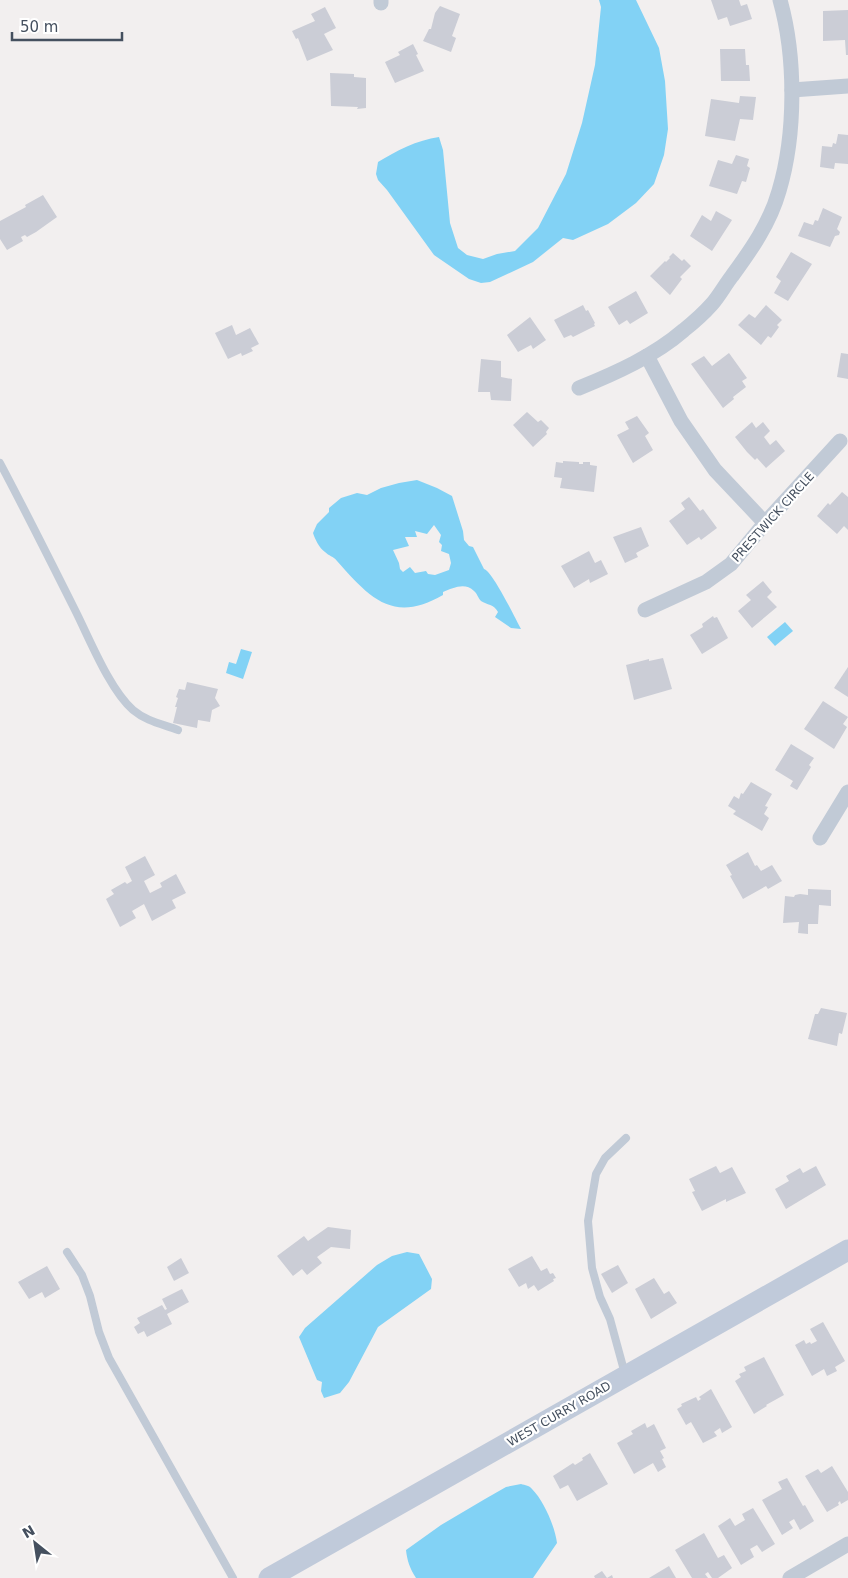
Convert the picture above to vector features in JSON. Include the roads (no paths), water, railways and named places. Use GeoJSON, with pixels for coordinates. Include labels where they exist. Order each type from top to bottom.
{"type":"FeatureCollection","features":[{"type":"Feature","properties":{"kind":"street"},"geometry":{"type":"LineString","coordinates":[[579,388],[647,356],[683,331],[712,304],[758,239],[779,191],[791,132],[792,90],[786,21],[780,0]]}},
{"type":"Feature","properties":{"kind":"street"},"geometry":{"type":"LineString","coordinates":[[792,90],[848,86]]}},
{"type":"Feature","properties":{"kind":"street"},"geometry":{"type":"LineString","coordinates":[[647,356],[680,421],[715,470],[766,523]]}},
{"type":"Feature","properties":{"kind":"street","name":"PRESTWICK CIRCLE"},"geometry":{"type":"LineString","coordinates":[[645,610],[706,582],[731,564],[840,441]]}},
{"type":"Feature","properties":{"kind":"street"},"geometry":{"type":"LineString","coordinates":[[820,838],[848,792]]}},
{"type":"Feature","properties":{"kind":"street","name":"WEST CURRY ROAD"},"geometry":{"type":"LineString","coordinates":[[269,1578],[848,1250]]}},
{"type":"Feature","properties":{"kind":"street"},"geometry":{"type":"LineString","coordinates":[[790,1578],[848,1544]]}},
{"type":"Feature","properties":{"kind":"lane"},"geometry":{"type":"LineString","coordinates":[[0,463],[31,520],[94,649],[118,693],[132,709],[145,718],[178,730]]}},
{"type":"Feature","properties":{"kind":"lane"},"geometry":{"type":"LineString","coordinates":[[625,1376],[610,1319],[600,1297],[592,1268],[588,1221],[596,1174],[605,1158],[626,1138]]}},
{"type":"Feature","properties":{"kind":"lane"},"geometry":{"type":"LineString","coordinates":[[67,1252],[82,1274],[99,1332],[109,1358],[233,1578]]}},
{"type":"Feature","properties":{"kind":"water"},"geometry":{"type":"Polygon","coordinates":[[[599,0],[636,0],[659,48],[665,81],[668,129],[664,155],[654,184],[636,203],[608,224],[573,240],[563,238],[533,262],[490,282],[481,283],[469,279],[434,255],[378,180],[376,174],[378,162],[407,146],[439,137],[443,150],[450,223],[458,248],[467,255],[483,259],[515,251],[538,228],[566,174],[582,123],[595,65],[601,7],[599,0]]]}},
{"type":"Feature","properties":{"kind":"water"},"geometry":{"type":"Polygon","coordinates":[[[417,480],[452,496],[464,540],[469,546],[473,547],[484,569],[493,578],[521,629],[511,628],[495,617],[498,612],[496,609],[481,601],[470,588],[463,586],[443,592],[443,595],[425,603],[410,607],[396,607],[384,603],[360,586],[336,559],[321,548],[313,533],[317,524],[329,512],[329,508],[341,498],[357,493],[367,495],[381,488],[417,480]],[[434,525],[427,534],[415,531],[417,537],[405,537],[409,546],[393,550],[400,569],[403,572],[410,567],[415,573],[426,571],[428,574],[435,575],[449,570],[451,563],[449,554],[441,551],[442,545],[439,542],[441,535],[434,525]]]}},
{"type":"Feature","properties":{"kind":"water"},"geometry":{"type":"Polygon","coordinates":[[[785,622],[793,631],[775,646],[767,637],[785,622]]]}},
{"type":"Feature","properties":{"kind":"water"},"geometry":{"type":"Polygon","coordinates":[[[241,649],[252,652],[243,679],[226,673],[229,662],[236,664],[241,649]]]}},
{"type":"Feature","properties":{"kind":"water"},"geometry":{"type":"Polygon","coordinates":[[[407,1252],[419,1254],[432,1279],[431,1289],[378,1327],[349,1382],[340,1393],[324,1398],[321,1391],[322,1382],[317,1380],[299,1337],[305,1328],[377,1265],[392,1256],[407,1252]]]}},
{"type":"Feature","properties":{"kind":"water"},"geometry":{"type":"Polygon","coordinates":[[[521,1484],[531,1488],[541,1500],[551,1522],[557,1543],[533,1578],[416,1578],[409,1564],[406,1550],[441,1525],[485,1499],[506,1487],[521,1484]]]}}]}
